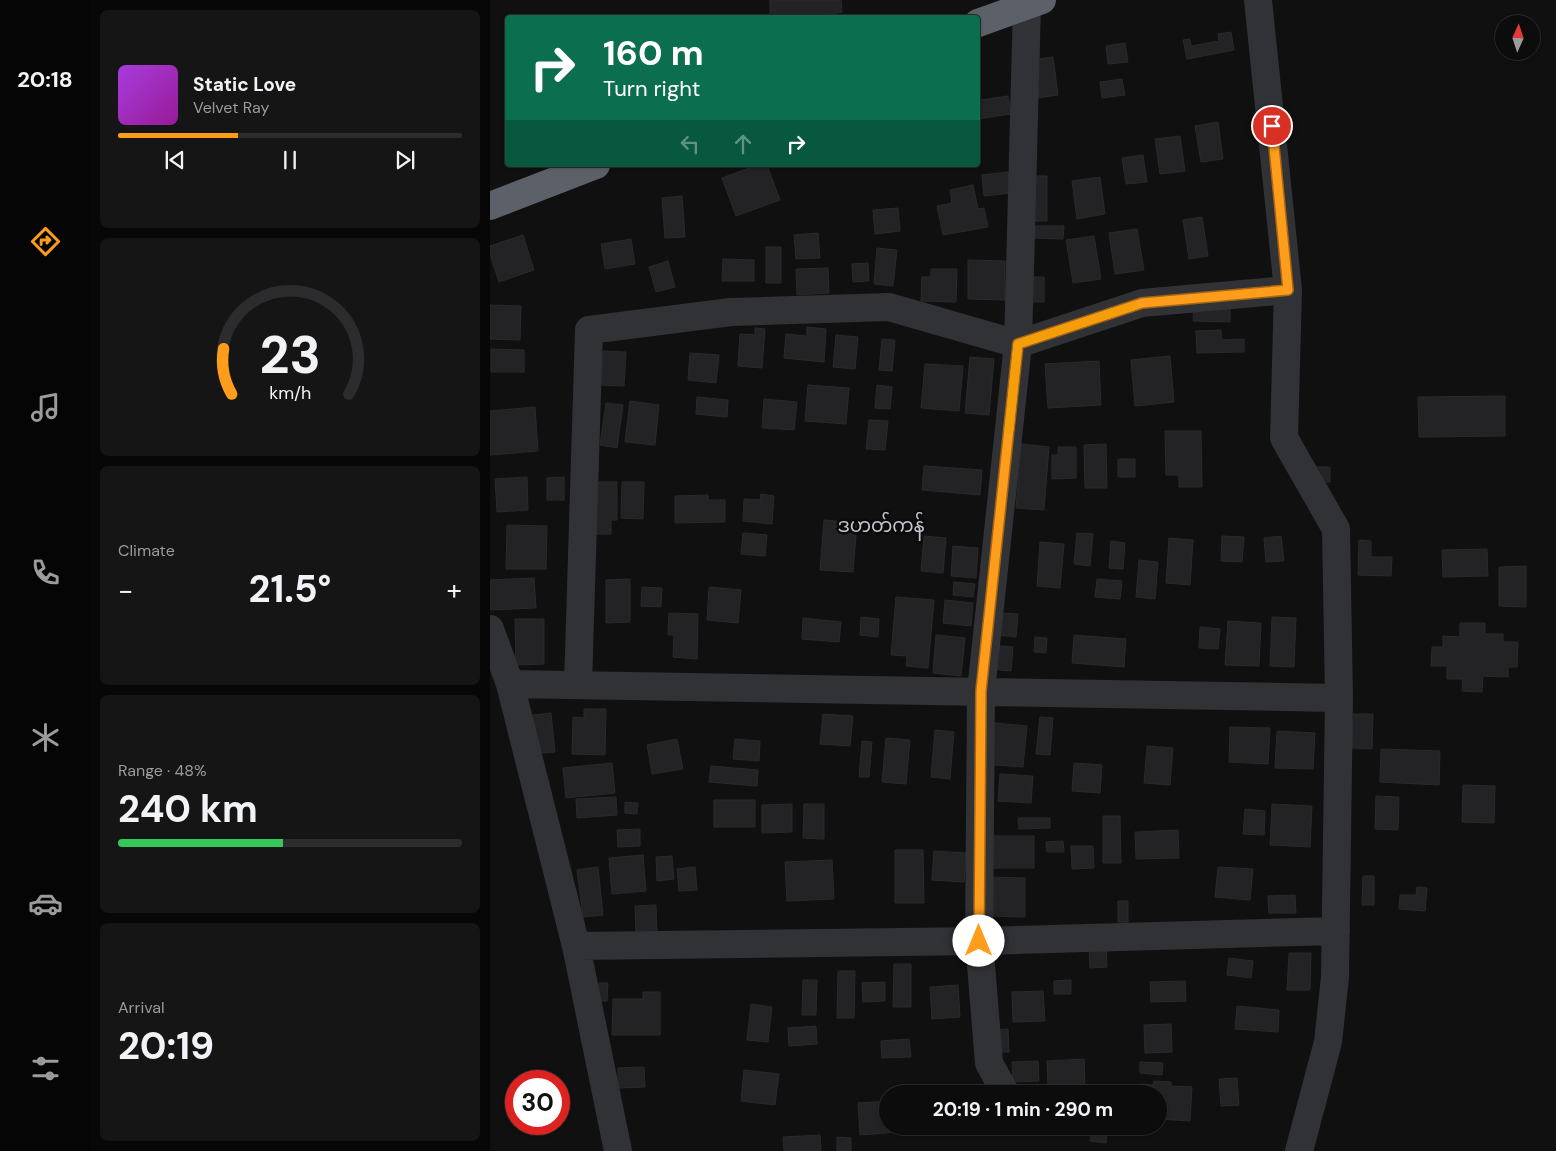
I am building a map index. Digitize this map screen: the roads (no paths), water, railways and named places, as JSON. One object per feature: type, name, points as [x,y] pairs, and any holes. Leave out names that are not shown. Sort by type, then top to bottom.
[{"type":"highway","points":[[980,22],[1034,3]]},
{"type":"highway","points":[[490,206],[591,167]]},
{"type":"street","points":[[1258,0],[1288,290],[1284,438],[1336,529],[1339,698],[1335,976],[1328,1042],[1299,1151]]},
{"type":"street","points":[[1001,1085],[989,1063],[979,941],[981,691],[1018,344],[1034,3]]},
{"type":"street","points":[[578,685],[589,330],[731,312],[889,307],[1018,344],[1142,303],[1288,290]]},
{"type":"street","points":[[490,629],[510,684],[576,946],[618,1151]]},
{"type":"street","points":[[510,684],[1339,698]]},
{"type":"street","points":[[576,946],[979,941],[1336,931]]},
{"type":"district","name":"ဒဟတ်ကန်","points":[[881,525]]}]
